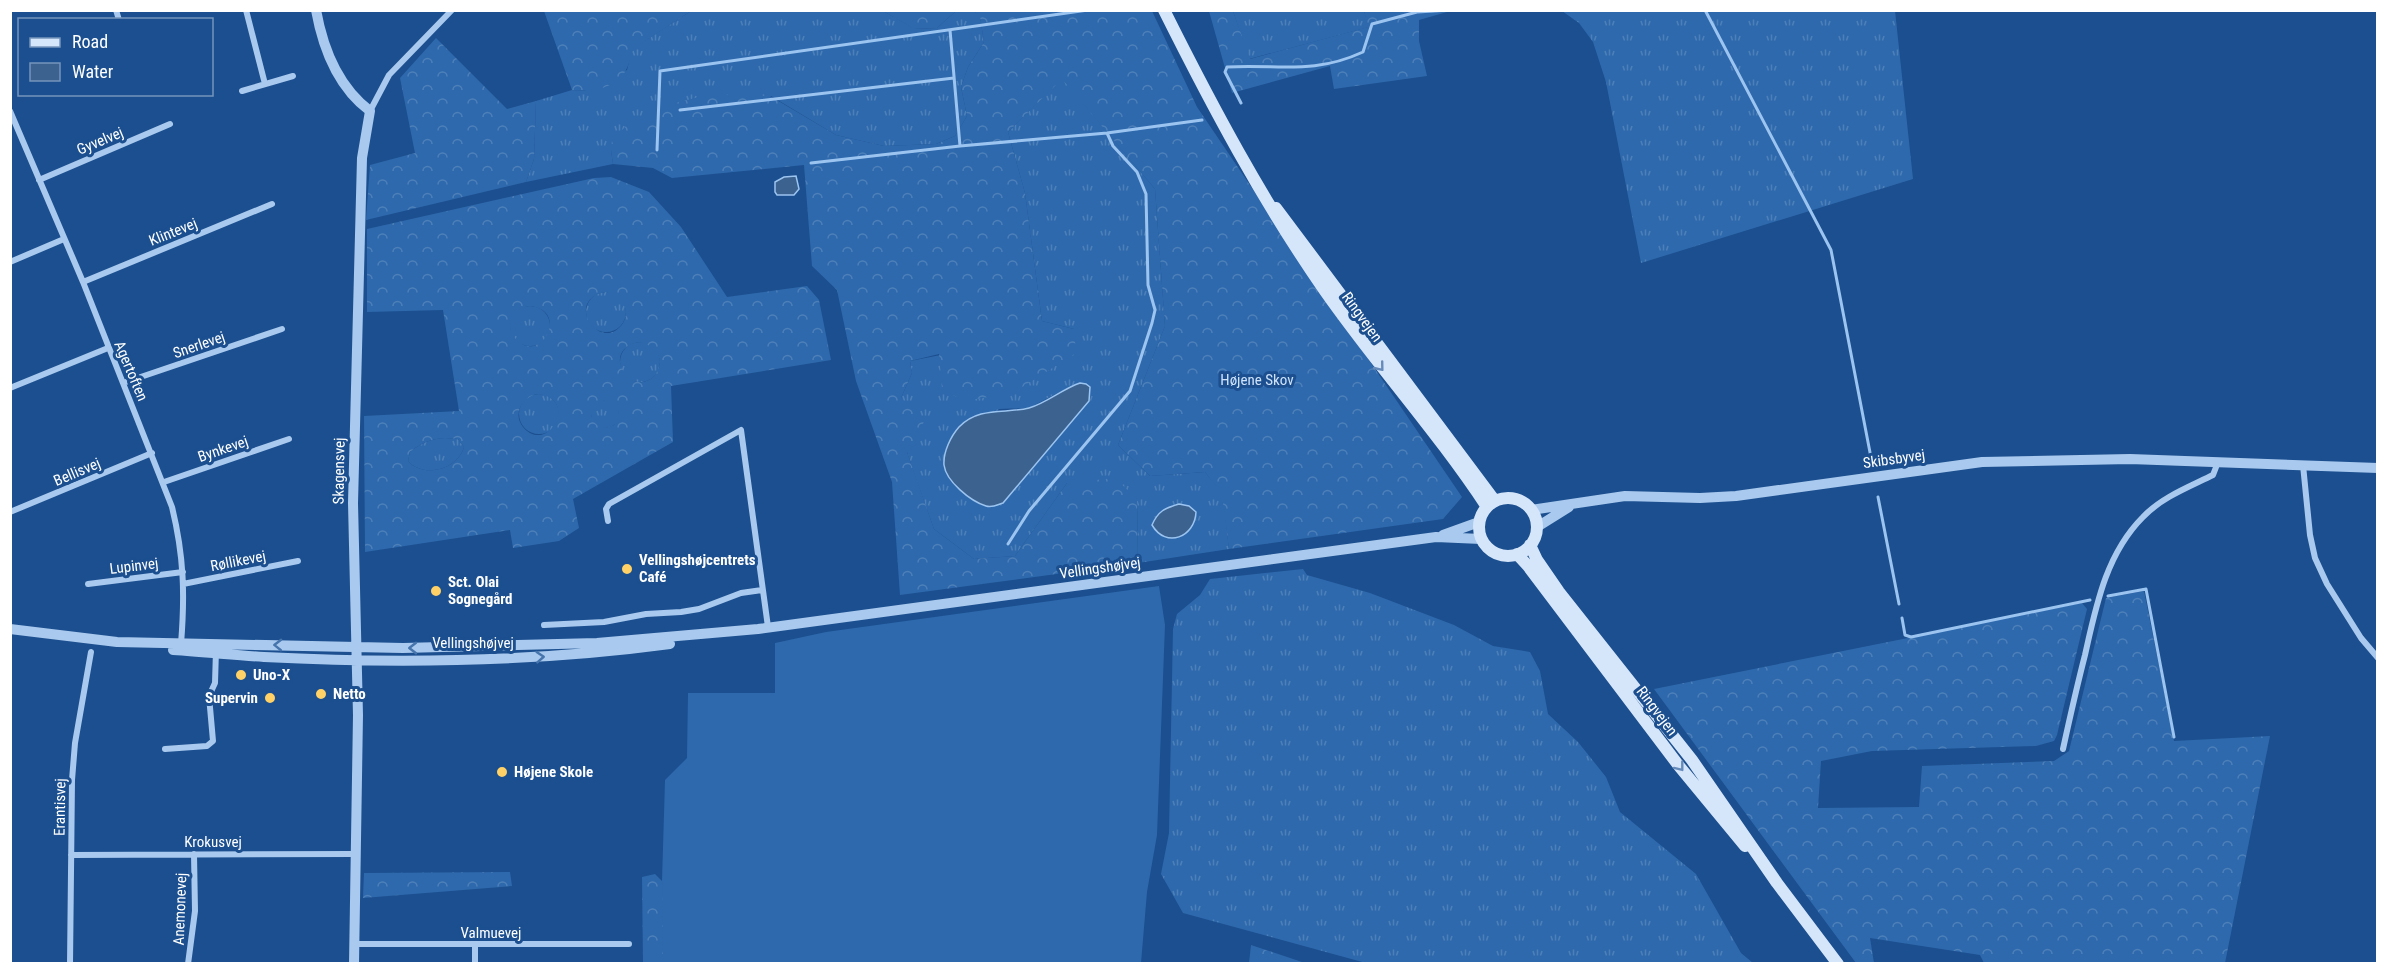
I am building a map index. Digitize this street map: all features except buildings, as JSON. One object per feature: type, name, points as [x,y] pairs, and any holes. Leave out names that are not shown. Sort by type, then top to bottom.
[{"type":"main road","name":"Ringvejen","points":[[1164,10],[1214,109],[1280,224],[1352,330],[1491,504]]},
{"type":"main road","points":[[1515,499],[1531,510],[1537,527],[1530,545],[1517,554],[1505,556],[1493,552],[1481,539],[1479,522],[1491,504],[1515,499]]},
{"type":"main road","name":"Ringvejen","points":[[1530,545],[1537,560],[1559,592],[1692,760],[1777,883]]},
{"type":"main road","name":"Ringvejen","points":[[1517,554],[1687,775],[1777,883],[1838,963]]},
{"type":"street","points":[[246,10],[265,84]]},
{"type":"street","points":[[316,10],[319,28],[335,69],[354,99],[370,111]]},
{"type":"street","name":"Skagensvej","points":[[354,963],[358,715],[353,503],[362,158],[370,111],[389,75],[452,10]]},
{"type":"street","points":[[242,91],[293,76]]},
{"type":"street","name":"Agertoften","points":[[10,111],[83,282],[164,482],[181,545],[183,572],[181,647]]},
{"type":"street","name":"Gyvelvej","points":[[39,180],[170,124]]},
{"type":"street","points":[[10,134],[19,131]]},
{"type":"street","name":"Klintevej","points":[[83,282],[272,204]]},
{"type":"street","points":[[10,262],[64,239]]},
{"type":"street","name":"Snerlevej","points":[[123,383],[282,329]]},
{"type":"street","points":[[10,388],[108,348]]},
{"type":"street","points":[[608,521],[606,509],[609,504],[741,430],[768,627]]},
{"type":"street","name":"Bynkevej","points":[[164,482],[289,439]]},
{"type":"street","name":"Bellisvej","points":[[10,512],[152,453]]},
{"type":"street","name":"Skibsbyvej","points":[[1531,510],[1625,496],[1700,498],[1736,496],[1982,462],[2067,459],[2378,468]]},
{"type":"street","points":[[2063,749],[2093,620],[2114,556],[2128,534],[2144,516],[2170,496],[2213,475],[2218,462]]},
{"type":"street","points":[[2303,465],[2310,535],[2315,558],[2326,584],[2361,638],[2378,658]]},
{"type":"street","name":"Skibsbyvej","points":[[1537,527],[1575,504]]},
{"type":"street","name":"Vellingshøjvej","points":[[1436,537],[1479,522]]},
{"type":"street","name":"Vellingshøjvej","points":[[10,629],[117,642],[135,648],[543,646],[597,643],[729,632],[1436,537],[1481,539]]},
{"type":"street","name":"Røllikevej","points":[[183,584],[298,561]]},
{"type":"street","name":"Lupinvej","points":[[88,584],[183,572]]},
{"type":"street","points":[[544,625],[604,622],[646,614],[681,612],[705,607],[741,593],[762,590]]},
{"type":"street","name":"Vellingshøjvej","points":[[216,648],[263,657],[522,658],[597,653],[711,638],[729,632]]},
{"type":"street","points":[[165,749],[207,746],[213,741],[209,696],[215,683],[216,648]]},
{"type":"street","name":"Erantisvej","points":[[70,963],[72,780],[75,743],[91,652]]},
{"type":"street","name":"Anemonevej","points":[[188,963],[195,911],[194,854]]},
{"type":"street","name":"Krokusvej","points":[[71,855],[354,854]]},
{"type":"street","name":"Valmuevej","points":[[354,944],[628,944]]},
{"type":"street","points":[[475,945],[475,963]]},
{"type":"green space","points":[[544,10],[691,11],[633,49],[623,75],[611,85],[596,90],[580,91],[572,90]]},
{"type":"green space","points":[[956,10],[937,28],[914,29],[883,11]]},
{"type":"green space","points":[[1454,10],[1419,20],[1419,41],[1427,76],[1334,89],[1330,66],[1232,93],[1209,11],[1233,11],[1250,59],[1368,27],[1364,11]]},
{"type":"green space","points":[[691,11],[883,11],[915,29],[937,28],[956,11],[974,11],[980,16],[984,42],[968,67],[961,87],[967,116],[955,136],[936,144],[884,146],[836,135],[771,96],[611,150],[613,164],[526,182],[534,159],[536,101],[572,90],[584,91],[627,70],[632,49]]},
{"type":"green space","name":"Højene Skov","points":[[974,11],[1152,11],[1197,107],[1462,497],[1443,519],[1229,549],[1222,495],[1205,472],[1150,476],[1118,445],[1165,326],[1155,189],[1062,79],[1008,132],[1025,193],[1042,321],[1074,329],[1076,353],[1013,393],[964,401],[942,389],[939,354],[910,361],[912,373],[901,398],[924,422],[907,452],[934,529],[974,559],[1015,556],[1067,483],[1115,478],[1137,499],[1138,563],[900,595],[892,482],[856,381],[837,290],[812,266],[804,165],[672,178],[653,168],[613,164],[612,140],[627,125],[671,104],[711,94],[770,96],[836,135],[884,146],[936,144],[955,136],[967,116],[961,87],[968,67],[984,42],[980,17]]},
{"type":"green space","points":[[1233,11],[1364,11],[1369,27],[1249,59]]},
{"type":"green space","points":[[1562,11],[1895,11],[1913,179],[1641,263],[1606,82],[1593,42],[1579,23]]},
{"type":"green space","points":[[436,38],[507,109],[536,101],[534,159],[526,182],[366,220],[370,165],[415,153],[400,78]]},
{"type":"green space","points":[[1062,78],[1155,189],[1165,326],[1118,445],[1150,476],[1205,472],[1223,495],[1229,549],[1138,563],[1137,499],[1067,483],[1015,556],[974,559],[934,529],[907,452],[901,398],[912,373],[910,361],[1074,329],[1042,321],[1025,193],[1008,132]],"holes":[[[1071,386],[949,477],[944,462],[999,409],[1029,408]]]},
{"type":"green space","points":[[611,177],[649,192],[681,227],[727,297],[807,286],[819,300],[831,360],[671,386],[673,442],[573,499],[579,528],[559,541],[513,548],[510,530],[365,552],[364,416],[459,411],[443,310],[367,312],[367,229],[594,178]],"holes":[[[605,292],[615,296],[623,303],[625,317],[623,323],[614,331],[605,333],[597,330],[590,323],[586,314],[587,305],[593,297]],[[529,306],[542,310],[548,317],[550,326],[541,342],[533,346],[524,345],[515,338],[511,323],[519,310]],[[639,342],[644,343],[657,352],[659,367],[648,380],[639,382],[631,379],[624,372],[620,364],[621,355],[627,347]],[[537,394],[550,398],[557,405],[556,423],[542,435],[532,434],[520,422],[519,411],[527,398]],[[604,400],[613,403],[619,413],[614,425],[605,428],[596,424],[591,416],[594,407]],[[435,439],[458,439],[464,447],[461,455],[448,466],[440,469],[423,470],[408,461],[410,452]]]},
{"type":"green space","points":[[606,292],[620,298],[626,312],[620,326],[606,332],[592,326],[586,312],[592,298]]},
{"type":"green space","points":[[530,306],[544,312],[550,326],[544,340],[530,346],[516,340],[510,326],[516,312]]},
{"type":"green space","points":[[640,342],[654,348],[660,362],[654,376],[640,382],[626,376],[620,362],[626,348]]},
{"type":"green space","points":[[539,394],[553,400],[559,414],[553,428],[539,434],[525,428],[519,414],[525,400]]},
{"type":"green space","points":[[605,400],[615,404],[619,414],[615,424],[605,428],[595,424],[591,414],[595,404]]},
{"type":"green space","points":[[458,439],[464,447],[461,455],[448,466],[423,470],[408,461],[410,452],[418,446],[430,440]]},
{"type":"green space","points":[[1303,569],[1307,575],[1370,593],[1454,625],[1493,646],[1530,652],[1540,671],[1548,714],[1578,742],[1606,777],[1620,812],[1696,874],[1741,953],[1753,963],[1366,963],[1183,913],[1161,874],[1169,833],[1173,629],[1177,614],[1200,595],[1210,579]]},
{"type":"green space","points":[[1159,586],[1165,625],[1157,835],[1147,892],[1141,963],[663,963],[662,881],[665,780],[687,758],[688,693],[775,693],[775,643],[826,632]]},
{"type":"green space","points":[[2144,591],[2174,741],[2270,736],[2225,963],[1984,963],[1980,955],[1870,938],[1874,963],[1856,963],[1654,689],[2082,603],[2087,609],[2054,741],[2036,746],[1872,751],[1821,761],[1818,808],[1919,807],[1922,766],[2054,761],[2069,751],[2106,598]]},
{"type":"green space","points":[[510,872],[512,886],[363,898],[364,873]]},
{"type":"green space","points":[[655,874],[662,881],[669,963],[643,963],[642,877]]},
{"type":"green space","points":[[1251,945],[1302,962],[1302,963],[1249,963]]},
{"type":"water","points":[[796,176],[799,189],[794,195],[777,195],[775,182],[784,177]]},
{"type":"water","points":[[1080,383],[1090,387],[1089,401],[1003,503],[986,506],[966,495],[954,484],[944,465],[946,450],[956,431],[967,420],[984,413],[1029,408]]},
{"type":"water","points":[[1179,504],[1189,506],[1196,512],[1194,521],[1191,528],[1179,537],[1165,537],[1152,525],[1162,511]]},
{"type":"waterway","points":[[657,150],[660,71],[1088,10]]},
{"type":"waterway","points":[[1241,103],[1225,72],[1227,67],[1296,67],[1328,64],[1363,52],[1372,24],[1417,12],[1450,10]]},
{"type":"waterway","points":[[1705,10],[1831,250],[1873,468]]},
{"type":"waterway","points":[[950,30],[960,146],[1107,133],[1202,120]]},
{"type":"waterway","points":[[680,110],[954,78]]},
{"type":"waterway","points":[[1008,544],[1029,511],[1130,391],[1152,323],[1155,310],[1148,285],[1146,194],[1137,172],[1113,146],[1107,133]]},
{"type":"waterway","points":[[811,163],[960,146]]},
{"type":"waterway","points":[[1878,497],[1899,604]]},
{"type":"waterway","points":[[2108,596],[2146,589],[2174,737]]},
{"type":"waterway","points":[[1902,618],[1905,635],[1911,637],[2090,600]]},
{"type":"place","name":"Vellingshøjcentrets Café","points":[[627,569]]},
{"type":"place","name":"Sct. Olai Sognegård","points":[[436,591]]},
{"type":"place","name":"Uno-X","points":[[241,675]]},
{"type":"place","name":"Netto","points":[[321,694]]},
{"type":"place","name":"Supervin","points":[[270,698]]},
{"type":"place","name":"Højene Skole","points":[[502,772]]}]
